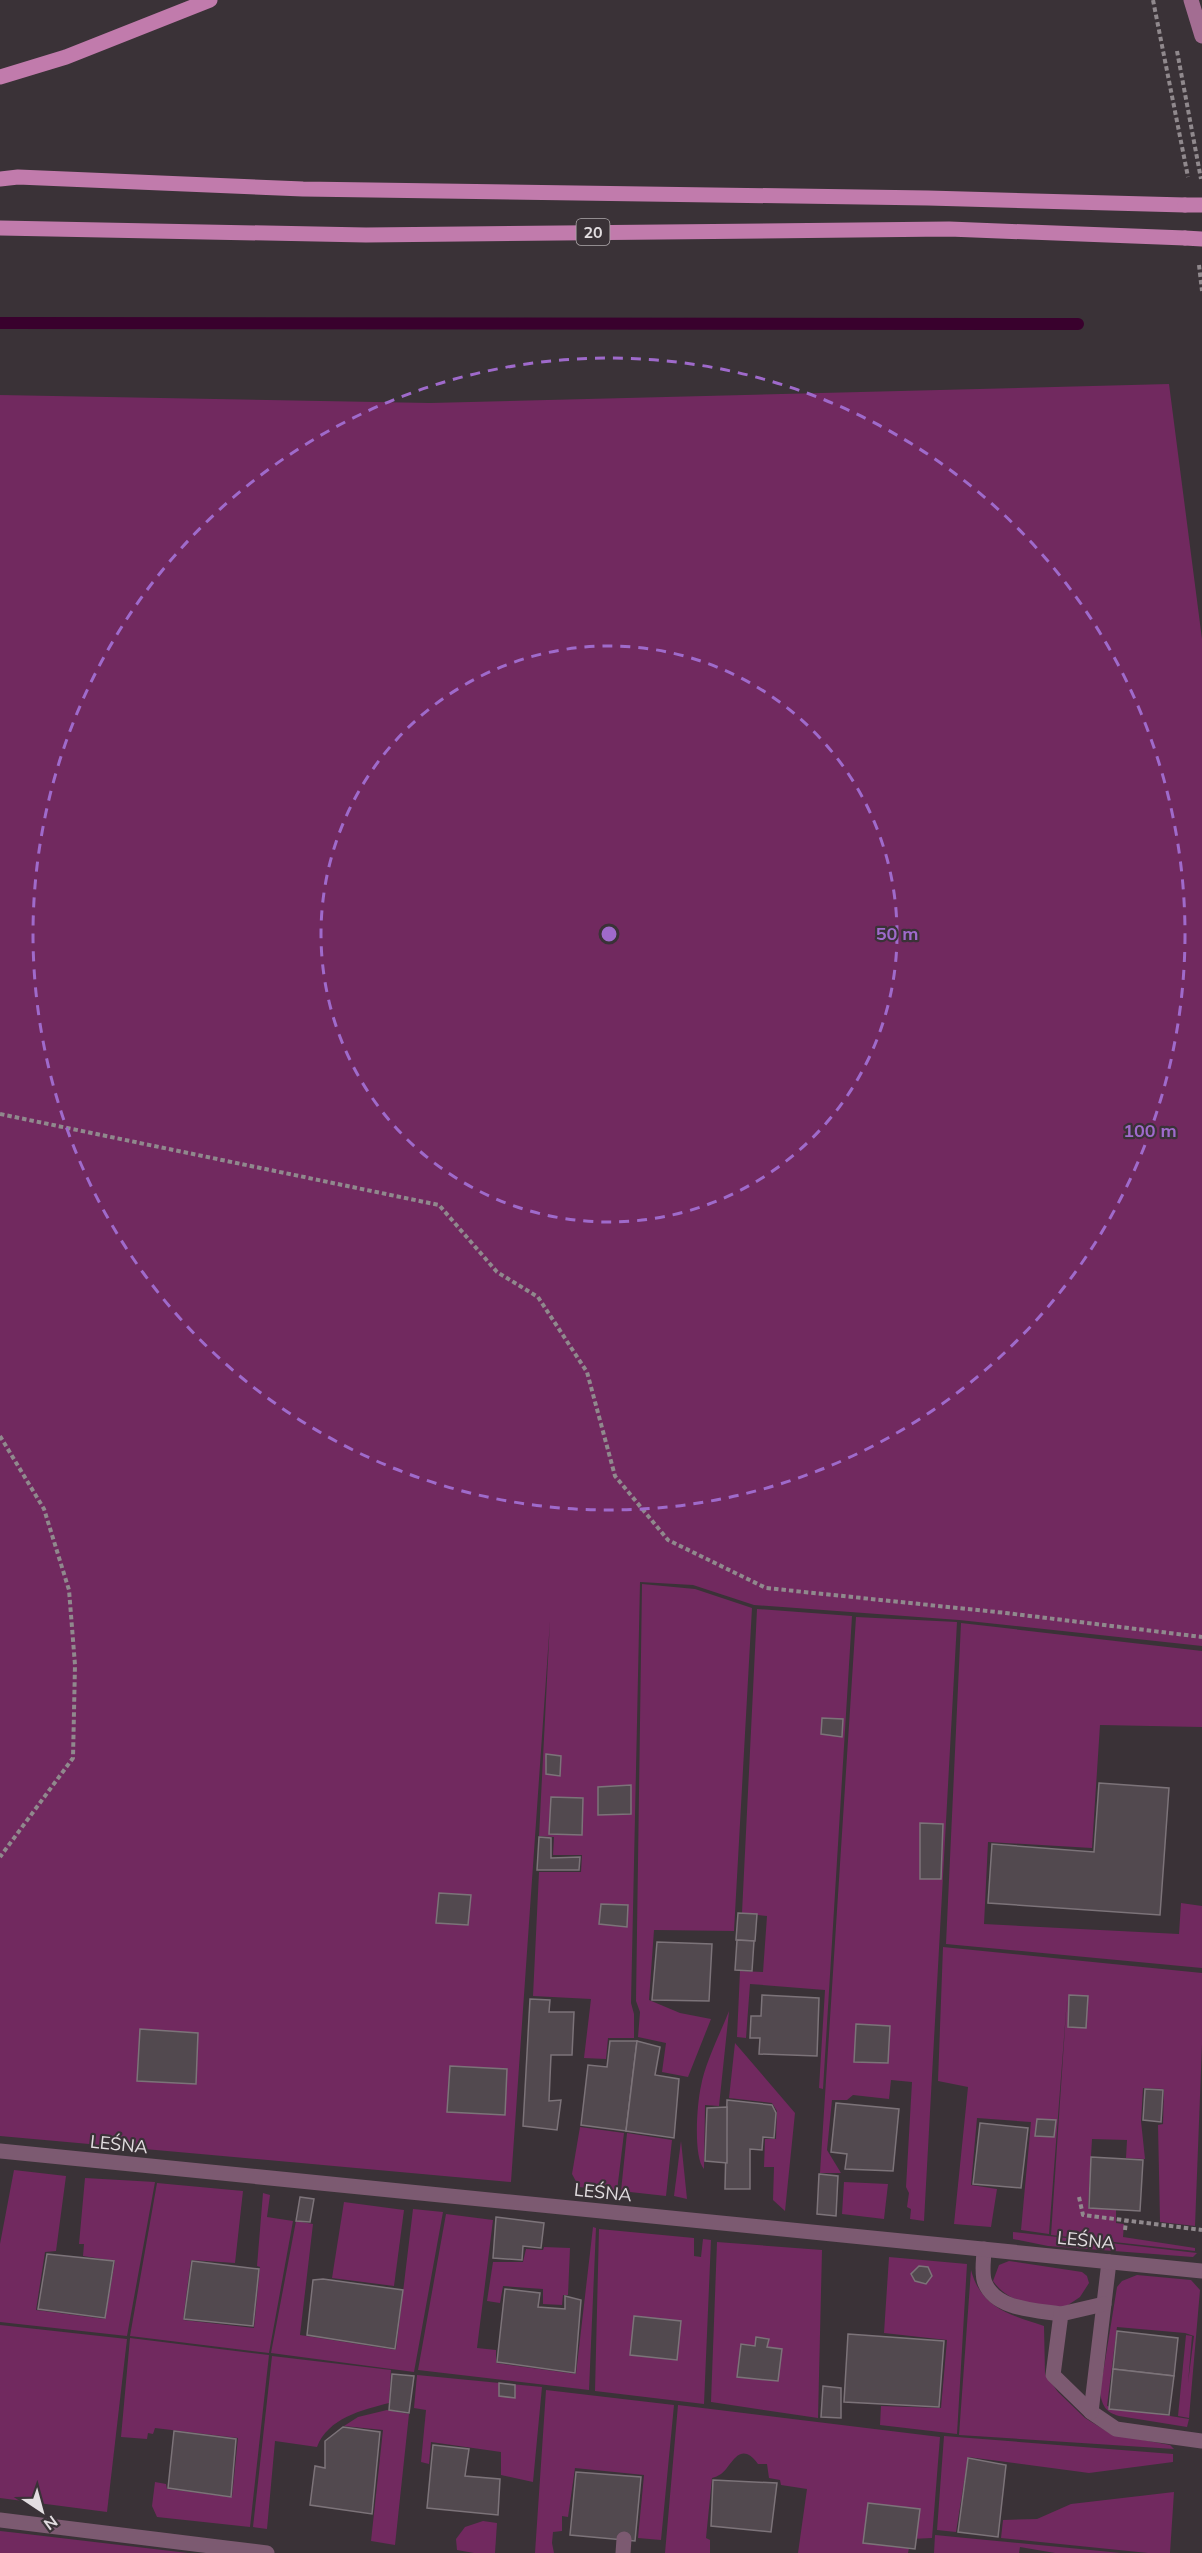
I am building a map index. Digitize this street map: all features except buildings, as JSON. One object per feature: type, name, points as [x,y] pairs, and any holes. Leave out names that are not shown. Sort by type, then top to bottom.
[{"type":"main road","points":[[0,77],[66,57],[210,0]]},
{"type":"main road","name":"20","points":[[0,179],[18,177],[303,189],[916,198],[1202,205]]},
{"type":"main road","name":"20","points":[[0,228],[366,235],[949,229],[1202,239]]},
{"type":"street","points":[[1191,0],[1202,36]]},
{"type":"street","name":"LEŚNA","points":[[0,2151],[1202,2271]]},
{"type":"street","points":[[984,2249],[984,2282],[997,2298],[1013,2306],[1061,2314],[1104,2304]]},
{"type":"street","points":[[1091,2412],[1109,2262]]},
{"type":"street","points":[[1061,2314],[1053,2375],[1091,2412],[1116,2429],[1202,2441]]},
{"type":"street","points":[[0,2520],[267,2553]]},
{"type":"path","points":[[1153,0],[1188,179]]},
{"type":"path","points":[[1176,44],[1202,189]]},
{"type":"path","points":[[1198,257],[1202,291]]},
{"type":"path","points":[[0,1114],[439,1205],[497,1272],[538,1297],[587,1372],[615,1476],[668,1540],[766,1588],[1006,1613],[1202,1637]]},
{"type":"path","points":[[0,1436],[44,1509],[69,1590],[75,1665],[73,1758],[0,1857]]},
{"type":"path","points":[[1079,2197],[1083,2215],[1202,2230]]},
{"type":"path","points":[[1125,2230],[1126,2221]]},
{"type":"shaded area","points":[[1169,384],[1202,639],[1202,1646],[959,1620],[754,1605],[693,1585],[640,1582],[631,2003],[634,2014],[634,2038],[608,2038],[606,2059],[584,2058],[591,1999],[533,1996],[539,1872],[581,1872],[582,1855],[553,1855],[554,1837],[539,1836],[550,1621],[511,2182],[0,2136],[0,395],[430,403]]},
{"type":"shaded area","points":[[642,1584],[695,1589],[752,1608],[734,1931],[654,1930],[649,2000],[680,2013],[711,2019],[688,2077],[662,2072],[666,2043],[638,2037],[640,2012],[636,2001]]},
{"type":"shaded area","points":[[757,1609],[852,1616],[823,2089],[819,2088],[825,1990],[750,1984],[746,2038],[737,2037],[740,1971],[763,1972],[767,1916],[742,1913]]},
{"type":"shaded area","points":[[856,1617],[957,1622],[924,2221],[910,2219],[911,2209],[907,2207],[912,2082],[891,2080],[889,2099],[853,2095],[847,2100],[832,2100],[827,2150],[841,2173],[820,2173]]},
{"type":"shaded area","points":[[961,1623],[1202,1651],[1202,1727],[1100,1725],[1092,1848],[988,1842],[984,1924],[1179,1934],[1181,1903],[1202,1906],[1202,1968],[946,1944]]},
{"type":"shaded area","points":[[943,1947],[1202,1973],[1202,2044],[1195,2226],[1160,2222],[1158,2125],[1163,2124],[1164,2089],[1143,2088],[1141,2121],[1145,2159],[1126,2158],[1127,2140],[1092,2139],[1088,2208],[1116,2210],[1116,2223],[1124,2224],[1123,2237],[1195,2248],[1195,2251],[1051,2235],[1067,1998],[1049,2234],[1021,2230],[1031,2122],[977,2118],[971,2185],[997,2189],[991,2227],[954,2224],[968,2087],[938,2081]]},
{"type":"shaded area","points":[[729,2011],[719,2106],[705,2105],[704,2169],[697,2142],[700,2094],[706,2068]]},
{"type":"shaded area","points":[[735,2043],[795,2113],[785,2211],[773,2200],[774,2167],[764,2167],[765,2139],[776,2139],[777,2111],[772,2103],[729,2098]]},
{"type":"shaded area","points":[[580,2127],[624,2133],[617,2191],[579,2187],[572,2174]]},
{"type":"shaded area","points":[[627,2133],[672,2140],[666,2196],[621,2191]]},
{"type":"shaded area","points":[[681,2141],[687,2199],[674,2196]]},
{"type":"shaded area","points":[[14,2170],[66,2176],[56,2251],[45,2252],[36,2310],[105,2319],[115,2261],[83,2256],[84,2244],[79,2244],[85,2178],[155,2182],[127,2336],[0,2322],[0,2244]]},
{"type":"shaded area","points":[[844,2182],[888,2184],[884,2219],[842,2214]]},
{"type":"shaded area","points":[[157,2183],[243,2191],[235,2263],[191,2260],[183,2320],[254,2328],[260,2267],[257,2266],[263,2193],[270,2195],[267,2217],[293,2221],[269,2353],[130,2336]]},
{"type":"shaded area","points":[[344,2202],[404,2210],[394,2286],[332,2278]]},
{"type":"shaded area","points":[[413,2209],[443,2212],[414,2372],[271,2353],[296,2221],[313,2224],[300,2335],[396,2350]]},
{"type":"shaded area","points":[[446,2214],[493,2220],[477,2348],[496,2350],[496,2363],[576,2374],[593,2227],[596,2228],[589,2390],[418,2370]]},
{"type":"shaded area","points":[[599,2229],[694,2238],[694,2256],[701,2257],[703,2239],[711,2240],[704,2404],[595,2391]]},
{"type":"shaded area","points":[[1013,2232],[1197,2253],[1193,2257],[1048,2246],[1013,2239]]},
{"type":"shaded area","points":[[717,2242],[822,2250],[818,2418],[711,2402]]},
{"type":"shaded area","points":[[544,2247],[570,2248],[568,2295],[563,2295],[562,2305],[543,2304],[543,2289],[503,2286],[500,2303],[487,2301],[493,2262],[523,2262],[526,2249],[543,2250]]},
{"type":"shaded area","points":[[889,2257],[967,2264],[957,2434],[880,2425],[881,2406],[941,2408],[947,2340],[884,2333]]},
{"type":"shaded area","points":[[1009,2261],[1082,2272],[1087,2276],[1089,2283],[1080,2297],[1065,2307],[1025,2302],[1008,2295],[993,2281],[999,2265]]},
{"type":"shaded area","points":[[971,2270],[976,2283],[990,2302],[1020,2318],[1044,2326],[1045,2374],[1058,2392],[1085,2418],[1111,2434],[1170,2445],[1174,2449],[959,2435]]},
{"type":"shaded area","points":[[1137,2275],[1191,2280],[1200,2290],[1189,2418],[1178,2416],[1186,2335],[1192,2336],[1188,2383],[1194,2336],[1185,2333],[1117,2327],[1107,2406],[1189,2419],[1187,2427],[1119,2416],[1107,2410],[1102,2401],[1100,2392],[1117,2287],[1122,2281]]},
{"type":"shaded area","points":[[0,2325],[127,2339],[107,2512],[0,2498]]},
{"type":"shaded area","points":[[130,2338],[269,2355],[250,2527],[157,2517],[152,2506],[155,2482],[166,2484],[167,2489],[232,2497],[238,2438],[155,2428],[153,2434],[148,2433],[147,2439],[121,2437]]},
{"type":"shaded area","points":[[272,2356],[391,2370],[389,2403],[357,2412],[337,2422],[322,2437],[317,2447],[275,2441],[267,2529],[253,2527]]},
{"type":"shaded area","points":[[417,2375],[542,2387],[533,2482],[501,2475],[501,2452],[431,2442],[429,2464],[421,2462],[426,2410],[414,2408]]},
{"type":"shaded area","points":[[546,2390],[674,2405],[661,2540],[638,2538],[644,2475],[575,2468],[568,2517],[562,2516],[562,2531],[553,2532],[554,2553],[535,2553]]},
{"type":"shaded area","points":[[678,2405],[940,2437],[932,2538],[911,2539],[908,2553],[798,2553],[807,2489],[781,2485],[780,2480],[769,2478],[767,2464],[758,2464],[746,2454],[741,2454],[725,2471],[712,2478],[706,2538],[710,2540],[710,2553],[665,2553]]},
{"type":"shaded area","points":[[387,2410],[409,2414],[395,2545],[371,2541],[383,2430],[344,2426],[358,2417]]},
{"type":"shaded area","points":[[944,2436],[1173,2454],[1173,2462],[1089,2473],[968,2457],[956,2532],[937,2530]]},
{"type":"shaded area","points":[[1174,2492],[1170,2553],[1148,2553],[1001,2538],[1003,2520],[1037,2519],[1071,2504]]},
{"type":"shaded area","points":[[483,2521],[497,2523],[495,2553],[457,2550],[456,2539],[465,2527]]},
{"type":"shaded area","points":[[0,2531],[18,2533],[188,2553],[0,2553]]},
{"type":"shaded area","points":[[935,2535],[1121,2553],[1055,2553],[1020,2547],[1019,2553],[934,2553]]},
{"type":"waterway","points":[[0,323],[1078,324]]}]
